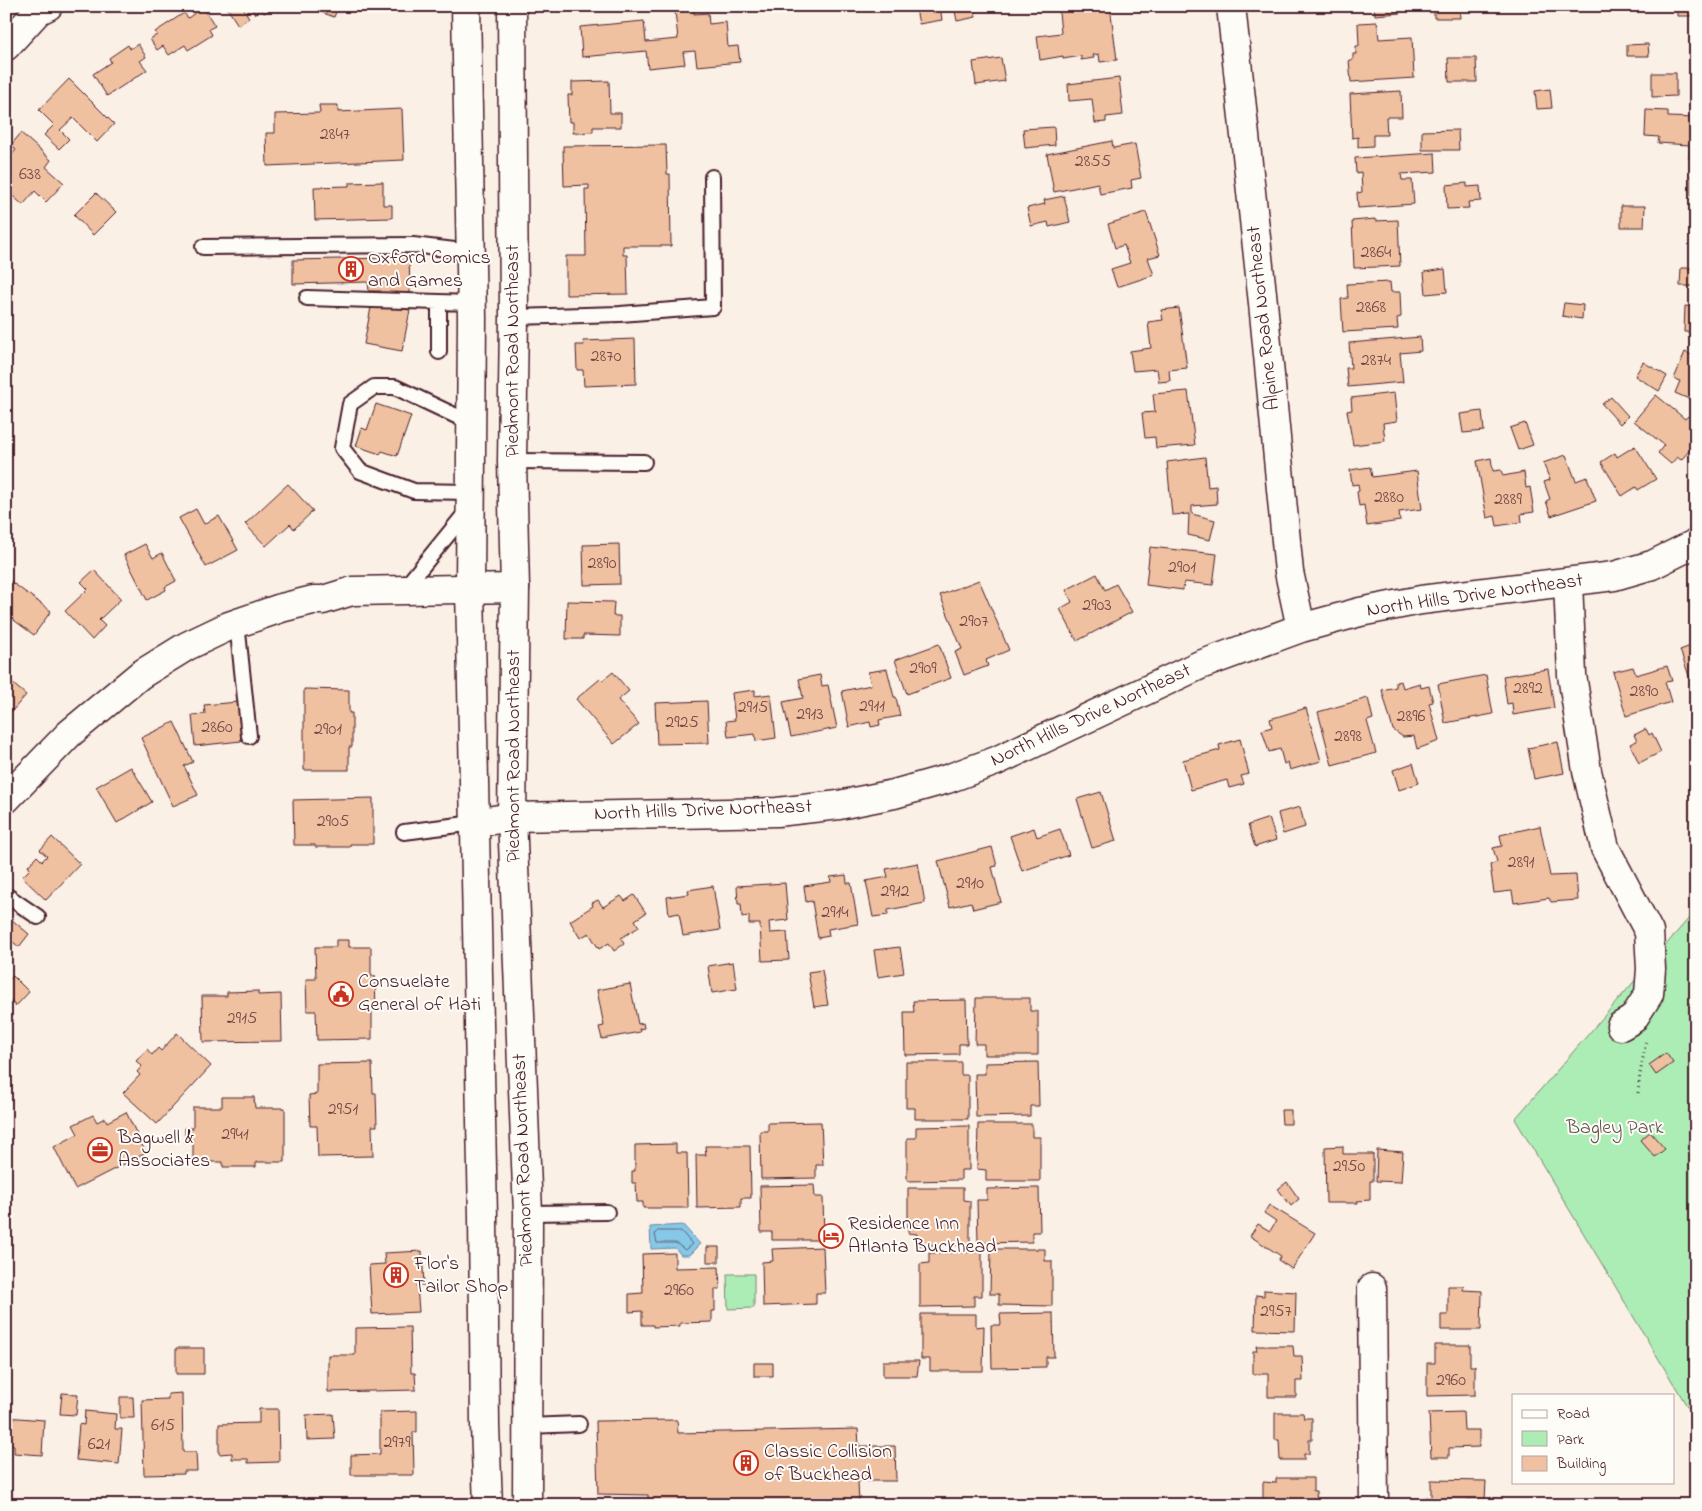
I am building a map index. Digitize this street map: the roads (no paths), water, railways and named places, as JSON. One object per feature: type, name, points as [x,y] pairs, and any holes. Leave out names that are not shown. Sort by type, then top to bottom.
[{"type":"street","name":"Piedmont Road Northeast","points":[[466,6],[472,303],[470,588],[488,1505]]},
{"type":"street","name":"Piedmont Road Northeast","points":[[512,6],[514,317],[512,461],[515,588],[512,817],[528,1213],[527,1505]]},
{"type":"street","name":"Alpine Road Northeast","points":[[1231,6],[1263,303],[1289,572],[1301,628]]},
{"type":"street","points":[[6,22],[43,9]]},
{"type":"street","points":[[6,46],[43,9]]},
{"type":"street","name":"North Hills Drive Northeast","points":[[474,823],[512,817],[777,812],[839,805],[894,794],[947,779],[996,761],[1200,665],[1301,628],[1360,612],[1420,600],[1614,576],[1652,565],[1696,543]]},
{"type":"street","points":[[1568,582],[1572,675],[1588,771],[1605,848],[1649,932],[1651,969],[1649,994],[1633,1019],[1631,1030]]},
{"type":"street","points":[[6,799],[69,734],[140,675],[186,646],[237,623],[282,608],[313,600],[323,600],[352,590],[515,588]]},
{"type":"street","points":[[1372,1288],[1374,1505]]},
{"type":"lane","points":[[514,317],[620,314],[713,307],[712,177]]},
{"type":"lane","points":[[203,247],[413,245],[471,252]]},
{"type":"lane","points":[[307,298],[472,303]]},
{"type":"lane","points":[[439,302],[439,352]]},
{"type":"lane","points":[[402,590],[470,500],[414,491],[360,471],[342,448],[350,404],[374,387],[395,387],[471,423]]},
{"type":"lane","points":[[512,461],[644,462]]},
{"type":"lane","points":[[237,623],[249,736]]},
{"type":"lane","points":[[404,832],[474,823]]},
{"type":"lane","points":[[6,895],[38,916]]},
{"type":"lane","points":[[528,1213],[607,1212]]},
{"type":"lane","points":[[527,1426],[579,1424]]},
{"type":"water","points":[[683,1225],[700,1244],[689,1255],[681,1255],[675,1248],[651,1249],[650,1227]]},
{"type":"place","name":"Oxford Comics and Games","points":[[351,269]]},
{"type":"place","name":"Consuelate General of Hati","points":[[341,994]]},
{"type":"place","name":"Bagwell & Associates","points":[[100,1150]]},
{"type":"place","name":"Residence Inn Atlanta Buckhead","points":[[831,1236]]},
{"type":"place","name":"Flor's Tailor Shop","points":[[396,1275]]},
{"type":"place","name":"Classic Collision of Buckhead","points":[[746,1463]]},
{"type":"park label","name":"Bagley Park","points":[[1615,1128]]}]
